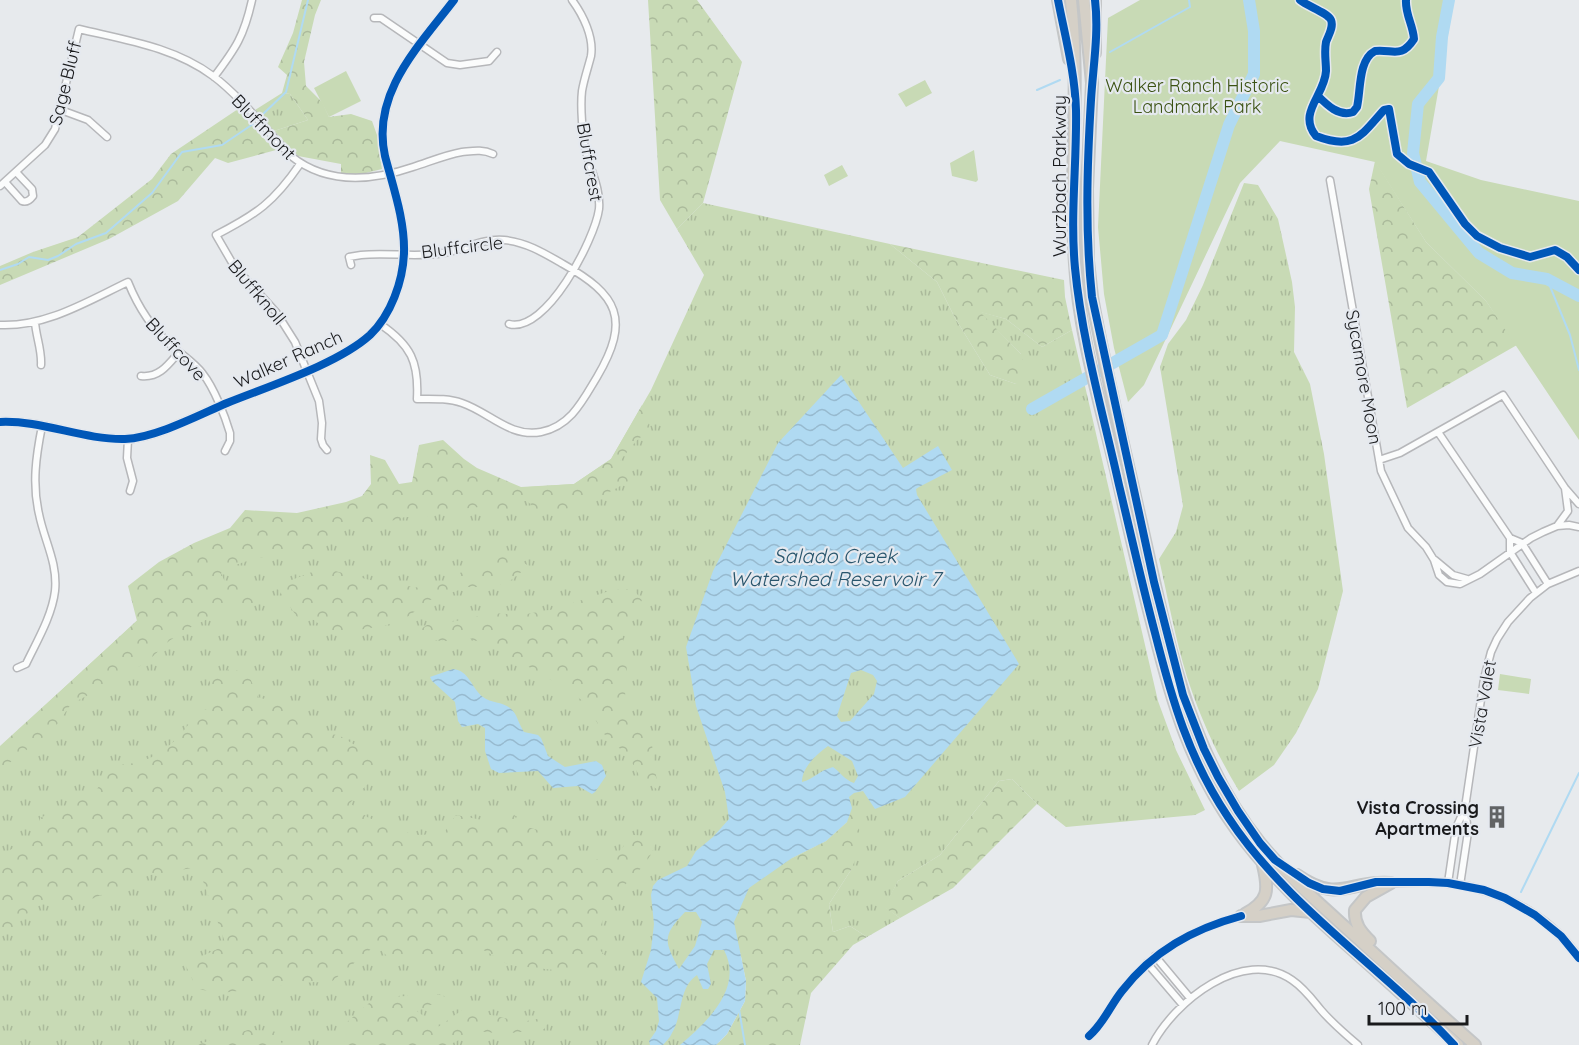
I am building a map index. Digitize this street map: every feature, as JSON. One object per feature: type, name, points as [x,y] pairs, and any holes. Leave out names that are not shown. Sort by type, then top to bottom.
[{"type":"highway","points":[[1058,0],[1074,85]]},
{"type":"highway","name":"Wurzbach Parkway","points":[[1071,0],[1076,109],[1075,265],[1080,312],[1142,584],[1172,700],[1189,745],[1220,804],[1262,862],[1311,912],[1431,1020],[1461,1040],[1475,1045]]},
{"type":"highway","name":"Wurzbach Parkway","points":[[1084,0],[1092,83],[1087,221],[1092,297],[1154,582],[1183,695],[1204,749],[1230,798],[1260,843],[1317,902],[1461,1040]]},
{"type":"highway","points":[[1092,83],[1096,47],[1095,0]]},
{"type":"highway","points":[[1275,860],[1309,883],[1323,889],[1340,891],[1376,882],[1391,883]]},
{"type":"highway","points":[[1241,916],[1255,909],[1267,891],[1262,862]]},
{"type":"highway","points":[[1391,883],[1359,903],[1355,915],[1358,927],[1440,1006],[1461,1040]]},
{"type":"highway","points":[[1241,916],[1259,916],[1291,910],[1311,912]]},
{"type":"highway","points":[[1431,1020],[1454,1045]]},
{"type":"street","points":[[214,77],[233,53],[243,35],[252,0]]},
{"type":"street","name":"Walker Ranch","points":[[0,422],[42,426],[90,436],[128,439],[161,431],[219,407],[328,361],[361,342],[380,324],[402,276],[403,228],[383,141],[386,104],[401,70],[453,0]]},
{"type":"street","name":"Bluffcrest","points":[[509,324],[524,324],[542,314],[573,269],[595,226],[599,204],[598,189],[584,145],[581,115],[591,42],[588,30],[572,0]]},
{"type":"street","points":[[374,18],[381,18],[447,63],[460,65],[489,61],[497,52]]},
{"type":"street","name":"Bluffmont","points":[[79,29],[142,43],[168,52],[214,77],[300,164],[321,174],[355,179],[390,174],[456,153],[484,150],[493,154]]},
{"type":"street","name":"Sage Bluff","points":[[2,184],[45,145],[55,129],[79,29]]},
{"type":"street","points":[[61,110],[88,120],[107,136]]},
{"type":"street","name":"Bluffknoll","points":[[300,164],[268,204],[246,220],[216,235],[234,266],[287,327],[319,401],[322,423],[321,439],[327,450]]},
{"type":"street","points":[[2,184],[22,201],[31,199],[32,189],[16,172]]},
{"type":"street","name":"Sycamore Moon","points":[[1330,180],[1384,479],[1408,528],[1426,547],[1434,560],[1454,575],[1467,579],[1480,574],[1510,552]]},
{"type":"street","name":"Bluffcircle","points":[[351,265],[349,257],[361,255],[443,253],[480,242],[507,240],[533,247],[595,284],[608,298],[616,322],[615,336],[607,359],[581,405],[567,420],[540,433],[511,430],[471,406],[459,402],[417,399],[417,370],[410,352],[395,334],[380,324]]},
{"type":"street","name":"Bluffcove","points":[[35,322],[71,309],[128,282],[151,325],[204,375],[230,433],[230,441],[225,451]]},
{"type":"street","points":[[0,325],[35,322],[42,355],[41,365]]},
{"type":"street","points":[[141,376],[150,377],[158,374],[179,352]]},
{"type":"street","points":[[1379,460],[1400,453],[1503,395],[1565,488],[1579,504]]},
{"type":"street","points":[[17,668],[26,664],[47,620],[55,593],[54,565],[43,531],[36,497],[36,463],[42,426]]},
{"type":"street","points":[[1438,432],[1510,538],[1522,543],[1548,584]]},
{"type":"street","points":[[128,439],[127,458],[133,481],[130,491]]},
{"type":"street","points":[[1557,526],[1568,511],[1565,488]]},
{"type":"street","points":[[1510,552],[1522,543],[1557,526],[1579,527]]},
{"type":"street","points":[[1510,538],[1510,552],[1536,592]]},
{"type":"street","points":[[1524,573],[1537,565]]},
{"type":"street","name":"Vista Valet","points":[[1460,885],[1468,832],[1465,808],[1489,659],[1497,639],[1508,622],[1536,592],[1548,584],[1579,571]]},
{"type":"street","name":"Vista Valet","points":[[1448,883],[1456,828],[1465,808]]},
{"type":"street","points":[[1391,883],[1448,883],[1484,890],[1521,907],[1548,925],[1561,936],[1579,958]]},
{"type":"street","points":[[1089,1036],[1100,1025],[1120,993],[1155,956],[1173,943],[1200,929],[1241,916]]},
{"type":"street","points":[[1155,956],[1190,998]]},
{"type":"street","points":[[1147,963],[1182,1004]]},
{"type":"street","points":[[1152,1045],[1166,1023],[1190,998],[1214,982],[1245,971],[1256,970],[1277,972],[1302,987],[1335,1025],[1358,1045]]},
{"type":"street","points":[[1166,985],[1173,978]]},
{"type":"green space","points":[[302,0],[321,0],[315,15],[304,62],[306,86],[322,102],[329,117],[351,114],[372,121],[377,135],[382,169],[358,175],[341,174],[341,164],[298,156],[274,131],[308,120],[290,94],[282,93],[287,75],[278,67],[293,33]]},
{"type":"green space","points":[[648,0],[697,0],[742,62],[703,203],[677,229],[660,200]]},
{"type":"green space","name":"Walker Ranch Historic Landmark Park","points":[[1140,0],[1454,0],[1426,161],[1481,180],[1579,201],[1579,440],[1486,301],[1426,242],[1375,162],[1280,141],[1240,183],[1144,385],[1128,402],[1114,348],[1104,294],[1098,227],[1108,18]]},
{"type":"green space","points":[[346,71],[361,101],[329,117],[314,88]]},
{"type":"green space","points":[[925,80],[932,93],[906,107],[898,94]]},
{"type":"green space","points":[[282,93],[290,94],[308,120],[274,131],[255,110]]},
{"type":"green space","points":[[238,109],[276,150],[228,163],[215,158],[178,201],[109,239],[0,285],[0,266],[78,237],[152,179],[171,154]]},
{"type":"green space","points":[[974,150],[978,180],[976,182],[952,176],[950,163]]},
{"type":"green space","points":[[1375,161],[1426,242],[1486,301],[1517,345],[1407,408],[1369,189]]},
{"type":"green space","points":[[842,165],[848,176],[829,186],[824,175]]},
{"type":"green space","points":[[1244,183],[1258,185],[1278,219],[1292,282],[1295,307],[1294,352],[1310,384],[1324,454],[1343,591],[1318,689],[1296,733],[1274,765],[1239,791],[1216,750],[1192,692],[1179,648],[1159,559],[1176,532],[1183,506],[1160,367],[1168,344],[1186,320],[1203,285]]},
{"type":"green space","points":[[703,203],[890,244],[937,282],[955,318],[990,375],[1016,384],[1021,354],[978,311],[1006,319],[1042,347],[1072,330],[1158,701],[1176,750],[1205,810],[1195,815],[1066,827],[1037,804],[1012,779],[999,781],[940,855],[898,881],[885,907],[900,918],[867,937],[850,926],[833,932],[829,904],[851,870],[847,822],[826,841],[792,858],[741,952],[716,1045],[0,1045],[0,747],[158,601],[241,544],[468,491],[574,484],[611,459],[651,390],[704,275],[677,229]]},
{"type":"green space","points":[[890,244],[1064,280],[1072,330],[1042,347],[1006,319],[980,312],[1021,354],[1026,377],[1016,384],[990,375],[955,318],[937,282]]},
{"type":"green space","points":[[642,405],[651,429],[636,441],[619,462],[632,479],[588,502],[540,513],[527,501],[521,501],[511,511],[496,512],[479,507],[451,510],[424,517],[405,517],[369,527],[346,529],[329,534],[317,555],[273,555],[253,559],[226,569],[221,573],[225,582],[232,584],[247,582],[258,594],[255,603],[212,617],[187,629],[169,641],[149,660],[121,678],[71,704],[54,729],[0,770],[0,746],[137,621],[128,586],[159,562],[194,543],[230,528],[245,510],[297,513],[362,496],[371,484],[370,455],[385,460],[399,484],[412,482],[419,445],[443,440],[477,468],[521,487],[574,484],[611,459]]},
{"type":"green space","points":[[497,555],[510,555],[529,566],[511,580],[494,587],[468,587],[430,600],[406,618],[384,626],[331,634],[314,620],[297,617],[276,586],[312,572],[335,571],[370,580],[427,589]]},
{"type":"green space","points":[[633,589],[642,600],[622,634],[627,663],[624,714],[652,745],[658,790],[640,777],[629,757],[603,733],[586,703],[553,681],[491,645],[467,638],[446,641],[419,639],[418,631],[427,625],[493,613],[521,615],[555,609],[612,590]]},
{"type":"green space","points":[[230,669],[248,673],[258,697],[280,704],[301,726],[340,736],[373,756],[382,757],[385,765],[350,803],[367,817],[414,835],[443,834],[456,815],[493,822],[505,814],[514,814],[519,825],[557,835],[563,839],[569,858],[590,861],[616,855],[633,835],[657,837],[645,863],[614,898],[602,922],[597,947],[614,965],[608,972],[563,971],[509,965],[480,948],[450,961],[390,959],[376,945],[330,983],[314,982],[221,993],[197,989],[185,964],[226,945],[198,867],[150,875],[77,905],[37,904],[7,934],[0,935],[0,855],[39,835],[40,818],[94,792],[103,782],[111,765],[140,762],[152,757],[173,742],[199,709],[211,710],[214,699],[209,679]]},
{"type":"green space","points":[[1500,674],[1531,679],[1529,694],[1498,690]]},
{"type":"green space","points":[[1012,779],[1037,804],[953,888],[900,918],[884,907],[898,881],[940,855],[999,781]]},
{"type":"green space","points":[[852,808],[863,841],[851,870],[829,904],[833,932],[850,926],[867,937],[853,945],[811,993],[800,1045],[716,1045],[727,1034],[745,1001],[746,981],[734,922],[749,888],[792,858],[826,841],[847,822]]},
{"type":"green space","points":[[437,994],[458,1001],[430,1005],[417,1011],[438,1027],[468,1006],[481,1013],[522,1022],[542,1018],[547,1024],[544,1029],[503,1034],[477,1031],[449,1045],[337,1045],[344,1042],[346,1023],[375,998]]},
{"type":"green space","points":[[248,1030],[274,1031],[283,1045],[195,1045]]},
{"type":"water","name":"Salado Creek Watershed Reservoir 7","points":[[841,375],[903,468],[938,446],[952,470],[916,489],[917,495],[1019,664],[905,797],[875,809],[863,791],[854,793],[849,797],[852,808],[847,822],[826,841],[792,858],[749,888],[734,922],[746,981],[745,1001],[727,1034],[716,1045],[680,1045],[711,1015],[726,991],[729,964],[724,950],[714,950],[707,964],[711,984],[708,989],[703,989],[697,975],[691,980],[670,1036],[663,1045],[650,1045],[649,1041],[659,1021],[657,998],[641,982],[651,950],[654,924],[651,895],[653,886],[658,880],[687,866],[696,851],[729,819],[725,792],[696,706],[686,647],[713,571],[778,443]],"holes":[[[861,670],[873,675],[877,681],[874,694],[850,721],[841,722],[837,716],[851,673]],[[828,746],[852,761],[858,776],[854,783],[833,767],[802,782],[807,766]],[[685,912],[696,912],[702,922],[695,946],[679,969],[668,945],[672,927]]]},
{"type":"water","points":[[453,669],[467,676],[483,697],[510,708],[524,732],[538,735],[548,756],[565,767],[596,761],[602,765],[606,776],[595,792],[592,794],[578,786],[553,788],[538,771],[499,773],[491,769],[485,751],[485,728],[478,724],[462,727],[458,721],[455,702],[430,677]]},
{"type":"waterway","points":[[262,115],[286,92],[308,0]]},
{"type":"waterway","points":[[1110,52],[1190,7],[1189,0]]},
{"type":"waterway","points":[[1032,409],[1162,335],[1229,125],[1254,74],[1254,31],[1249,0]]},
{"type":"waterway","points":[[1449,0],[1442,37],[1439,78],[1418,104],[1413,153],[1420,182],[1479,253],[1512,273],[1547,279],[1579,296]]},
{"type":"waterway","points":[[1037,90],[1060,80]]},
{"type":"waterway","points":[[0,270],[18,264],[29,257],[48,260],[76,244],[106,233],[152,193],[182,152],[222,145],[253,124]]},
{"type":"waterway","points":[[1547,279],[1570,335],[1579,370]]},
{"type":"waterway","points":[[1521,892],[1579,773]]},
{"type":"waterway","points":[[739,1009],[745,1045]]},
{"type":"cycle path","points":[[0,422],[31,424],[109,438],[125,439],[150,435],[322,365],[356,346],[370,335],[390,308],[401,275],[404,253],[401,216],[385,156],[383,133],[385,112],[391,91],[401,72],[454,0]]},
{"type":"cycle path","points":[[1058,0],[1075,96],[1073,208],[1078,295],[1094,377],[1146,596],[1168,682],[1183,728],[1214,795],[1252,849],[1306,908],[1426,1016],[1454,1045]]},
{"type":"cycle path","points":[[1095,0],[1096,37],[1087,198],[1092,297],[1154,582],[1183,695],[1204,749],[1218,777],[1260,843],[1275,860],[1309,883],[1323,889],[1340,891],[1376,882],[1448,883],[1484,890],[1505,898],[1535,915],[1561,936],[1579,958]]},
{"type":"cycle path","points":[[1300,0],[1329,17],[1332,23],[1325,46],[1325,80],[1309,120],[1316,136],[1340,142],[1349,141],[1363,133],[1384,110],[1389,109],[1397,154],[1409,164],[1429,172],[1465,224],[1477,236],[1500,248],[1530,257],[1555,250],[1567,257],[1579,270]]},
{"type":"cycle path","points":[[1318,96],[1338,112],[1353,112],[1357,107],[1363,68],[1370,55],[1375,51],[1401,51],[1414,39],[1406,0]]},
{"type":"cycle path","points":[[1089,1036],[1099,1026],[1134,977],[1147,964],[1190,935],[1241,916]]},
{"type":"place","name":"Vista Crossing Apartments","points":[[1497,817]]}]
